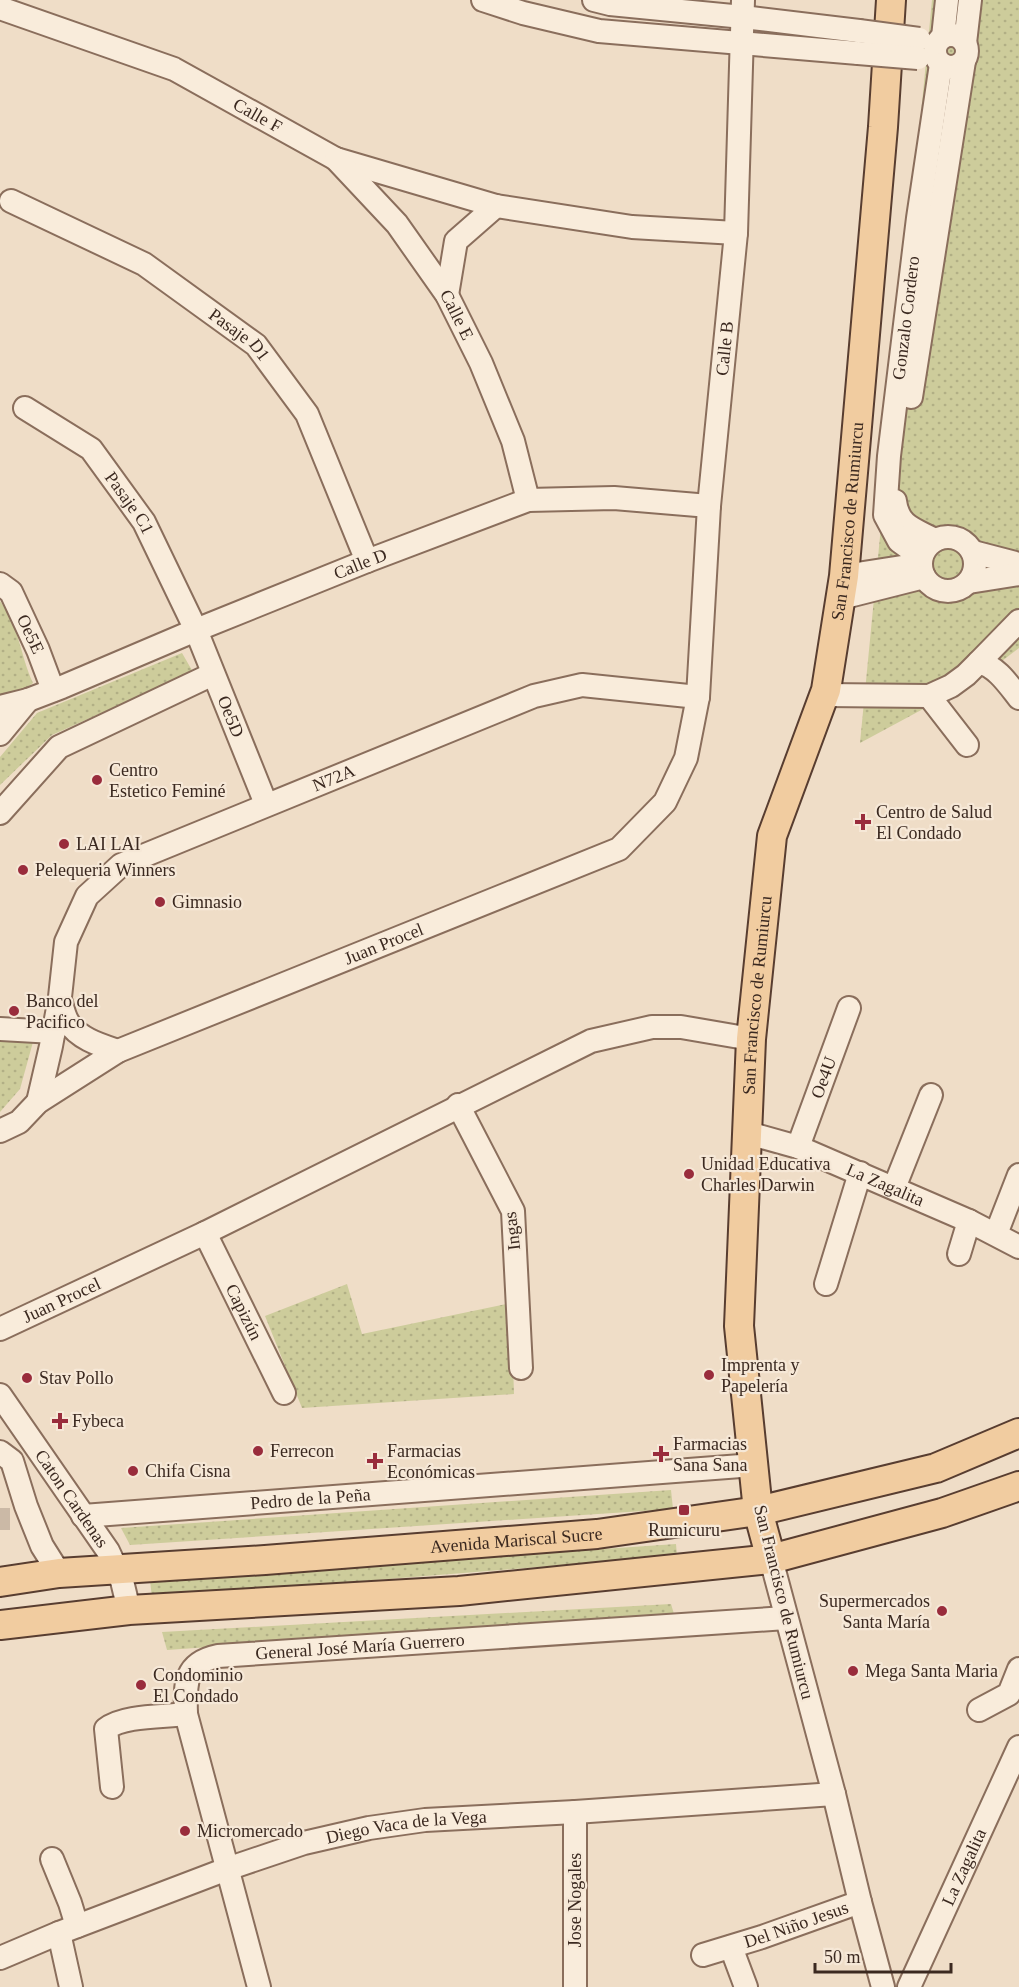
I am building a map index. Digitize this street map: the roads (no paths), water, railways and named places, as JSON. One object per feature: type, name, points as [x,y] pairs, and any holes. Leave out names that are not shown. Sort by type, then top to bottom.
[{"type":"main road","name":"San Francisco de Rumiurcu","points":[[771,1559],[758,1511],[739,1326],[751,1039],[772,836],[825,695],[842,587],[883,127],[891,0]]},
{"type":"main road","name":"Avenida Mariscal Sucre","points":[[0,1582],[59,1573],[116,1571],[597,1534],[758,1511],[936,1468],[1019,1433]]},
{"type":"main road","points":[[0,1625],[129,1610],[459,1591],[771,1559],[942,1513],[1019,1486]]},
{"type":"street","points":[[483,0],[523,13],[599,31],[743,43],[858,42],[932,49],[956,35],[965,52],[953,68],[932,49]]},
{"type":"street","points":[[594,0],[610,4],[743,8],[858,42]]},
{"type":"street","name":"Gonzalo Cordero","points":[[929,219],[932,49],[947,0]]},
{"type":"street","name":"Gonzalo Cordero","points":[[925,559],[899,541],[885,516],[889,456],[929,219],[965,52],[970,0]]},
{"type":"street","name":"Calle F","points":[[0,8],[16,9],[174,69],[336,159],[496,206],[632,227],[736,233]]},
{"type":"street","name":"Calle B","points":[[698,697],[710,506],[736,233],[743,8]]},
{"type":"street","name":"Calle E","points":[[336,159],[397,224],[447,295],[481,363],[513,441],[528,500]]},
{"type":"street","name":"Pasaje D1","points":[[11,201],[144,264],[256,345],[307,414],[367,561]]},
{"type":"street","points":[[447,295],[456,241],[496,206]]},
{"type":"street","name":"Pasaje C1","points":[[25,408],[91,448],[144,522],[196,630]]},
{"type":"street","name":"Calle D","points":[[0,707],[53,690],[367,561],[528,500],[614,498],[710,506]]},
{"type":"street","points":[[842,587],[925,559],[945,537],[957,538],[966,543],[973,552],[976,562],[969,582],[951,591],[940,590],[931,585],[925,559]]},
{"type":"street","points":[[973,552],[1019,564]]},
{"type":"street","points":[[969,582],[1019,574]]},
{"type":"street","name":"Oe5E","points":[[0,584],[11,592],[38,650],[53,690]]},
{"type":"street","points":[[825,695],[929,696],[951,686],[966,675],[1019,621]]},
{"type":"street","name":"Oe5D","points":[[196,630],[266,804]]},
{"type":"street","points":[[980,662],[989,664],[1019,698]]},
{"type":"street","points":[[0,813],[59,747],[213,674]]},
{"type":"street","name":"N72A","points":[[38,1102],[54,1032],[66,942],[87,897],[121,865],[534,696],[582,685],[698,697]]},
{"type":"street","points":[[929,696],[967,745]]},
{"type":"street","name":"Juan Procel","points":[[0,1131],[19,1122],[38,1102],[118,1051],[619,849],[665,802],[686,758],[698,697]]},
{"type":"street","points":[[0,734],[28,699]]},
{"type":"street","name":"N72A","points":[[60,997],[67,1022],[81,1035],[96,1044],[118,1051]]},
{"type":"street","name":"Oe4U","points":[[798,1147],[849,1008]]},
{"type":"street","name":"Juan Procel","points":[[0,1329],[205,1233],[458,1105],[591,1041],[652,1027],[681,1027],[751,1039]]},
{"type":"street","points":[[0,1029],[54,1032]]},
{"type":"street","points":[[894,1188],[931,1095]]},
{"type":"street","name":"Ingas","points":[[458,1105],[513,1211],[521,1368]]},
{"type":"street","name":"La Zagalita","points":[[748,1133],[798,1147],[860,1173],[969,1221],[1019,1247]]},
{"type":"street","points":[[826,1284],[860,1173]]},
{"type":"street","points":[[996,1234],[1019,1175]]},
{"type":"street","points":[[958,1254],[969,1221]]},
{"type":"street","name":"Capizún","points":[[205,1233],[284,1393]]},
{"type":"street","name":"Caton Cardenas","points":[[0,1395],[108,1551],[122,1581],[129,1610]]},
{"type":"street","points":[[0,1431],[23,1429]]},
{"type":"street","points":[[0,1452],[12,1461],[42,1546],[59,1573]]},
{"type":"street","name":"Pedro de la Peña","points":[[83,1516],[754,1465]]},
{"type":"street","points":[[10,1519],[35,1529]]},
{"type":"street","name":"San Francisco de Rumiurcu","points":[[771,1559],[883,1987]]},
{"type":"street","name":"General José María Guerrero","points":[[259,1987],[186,1714],[187,1678],[194,1667],[205,1659],[218,1656],[786,1617]]},
{"type":"street","points":[[980,1710],[1009,1694],[1019,1669]]},
{"type":"street","points":[[112,1787],[106,1728],[124,1720],[186,1714]]},
{"type":"street","name":"La Zagalita","points":[[909,1987],[1019,1747]]},
{"type":"street","name":"Diego Vaca de la Vega","points":[[0,1958],[68,1929],[227,1869],[304,1843],[369,1828],[425,1820],[834,1794]]},
{"type":"street","name":"Jose Nogales","points":[[575,1812],[575,1987]]},
{"type":"street","points":[[52,1858],[70,1904],[68,1929],[71,1987]]},
{"type":"street","name":"Del Niño Jesus","points":[[703,1955],[860,1902]]},
{"type":"street","name":"Del Niño Jesus","points":[[731,1947],[746,1987]]},
{"type":"tunnel","points":[[0,1519],[10,1519]]},
{"type":"place","name":"Centro Estetico Feminé","points":[[97,780]]},
{"type":"place","name":"Centro de Salud El Condado","points":[[863,822]]},
{"type":"place","name":"LAI LAI","points":[[64,844]]},
{"type":"place","name":"Pelequeria Winners","points":[[23,870]]},
{"type":"place","name":"Gimnasio","points":[[160,902]]},
{"type":"place","name":"Banco del Pacifico","points":[[14,1011]]},
{"type":"place","name":"Unidad Educativa Charles Darwin","points":[[689,1174]]},
{"type":"place","name":"Imprenta y Papelería","points":[[709,1375]]},
{"type":"place","name":"Stav Pollo","points":[[27,1378]]},
{"type":"place","name":"Fybeca","points":[[60,1421]]},
{"type":"place","name":"Ferrecon","points":[[258,1451]]},
{"type":"place","name":"Farmacias Sana Sana","points":[[661,1454]]},
{"type":"place","name":"Farmacias Económicas","points":[[375,1461]]},
{"type":"place","name":"Chifa Cisna","points":[[133,1471]]},
{"type":"place","name":"Rumicuru","points":[[684,1510]]},
{"type":"place","name":"Supermercados Santa María","points":[[942,1611]]},
{"type":"place","name":"Mega Santa Maria","points":[[853,1671]]},
{"type":"place","name":"Condominio El Condado","points":[[141,1685]]},
{"type":"place","name":"Micromercado","points":[[185,1831]]}]
